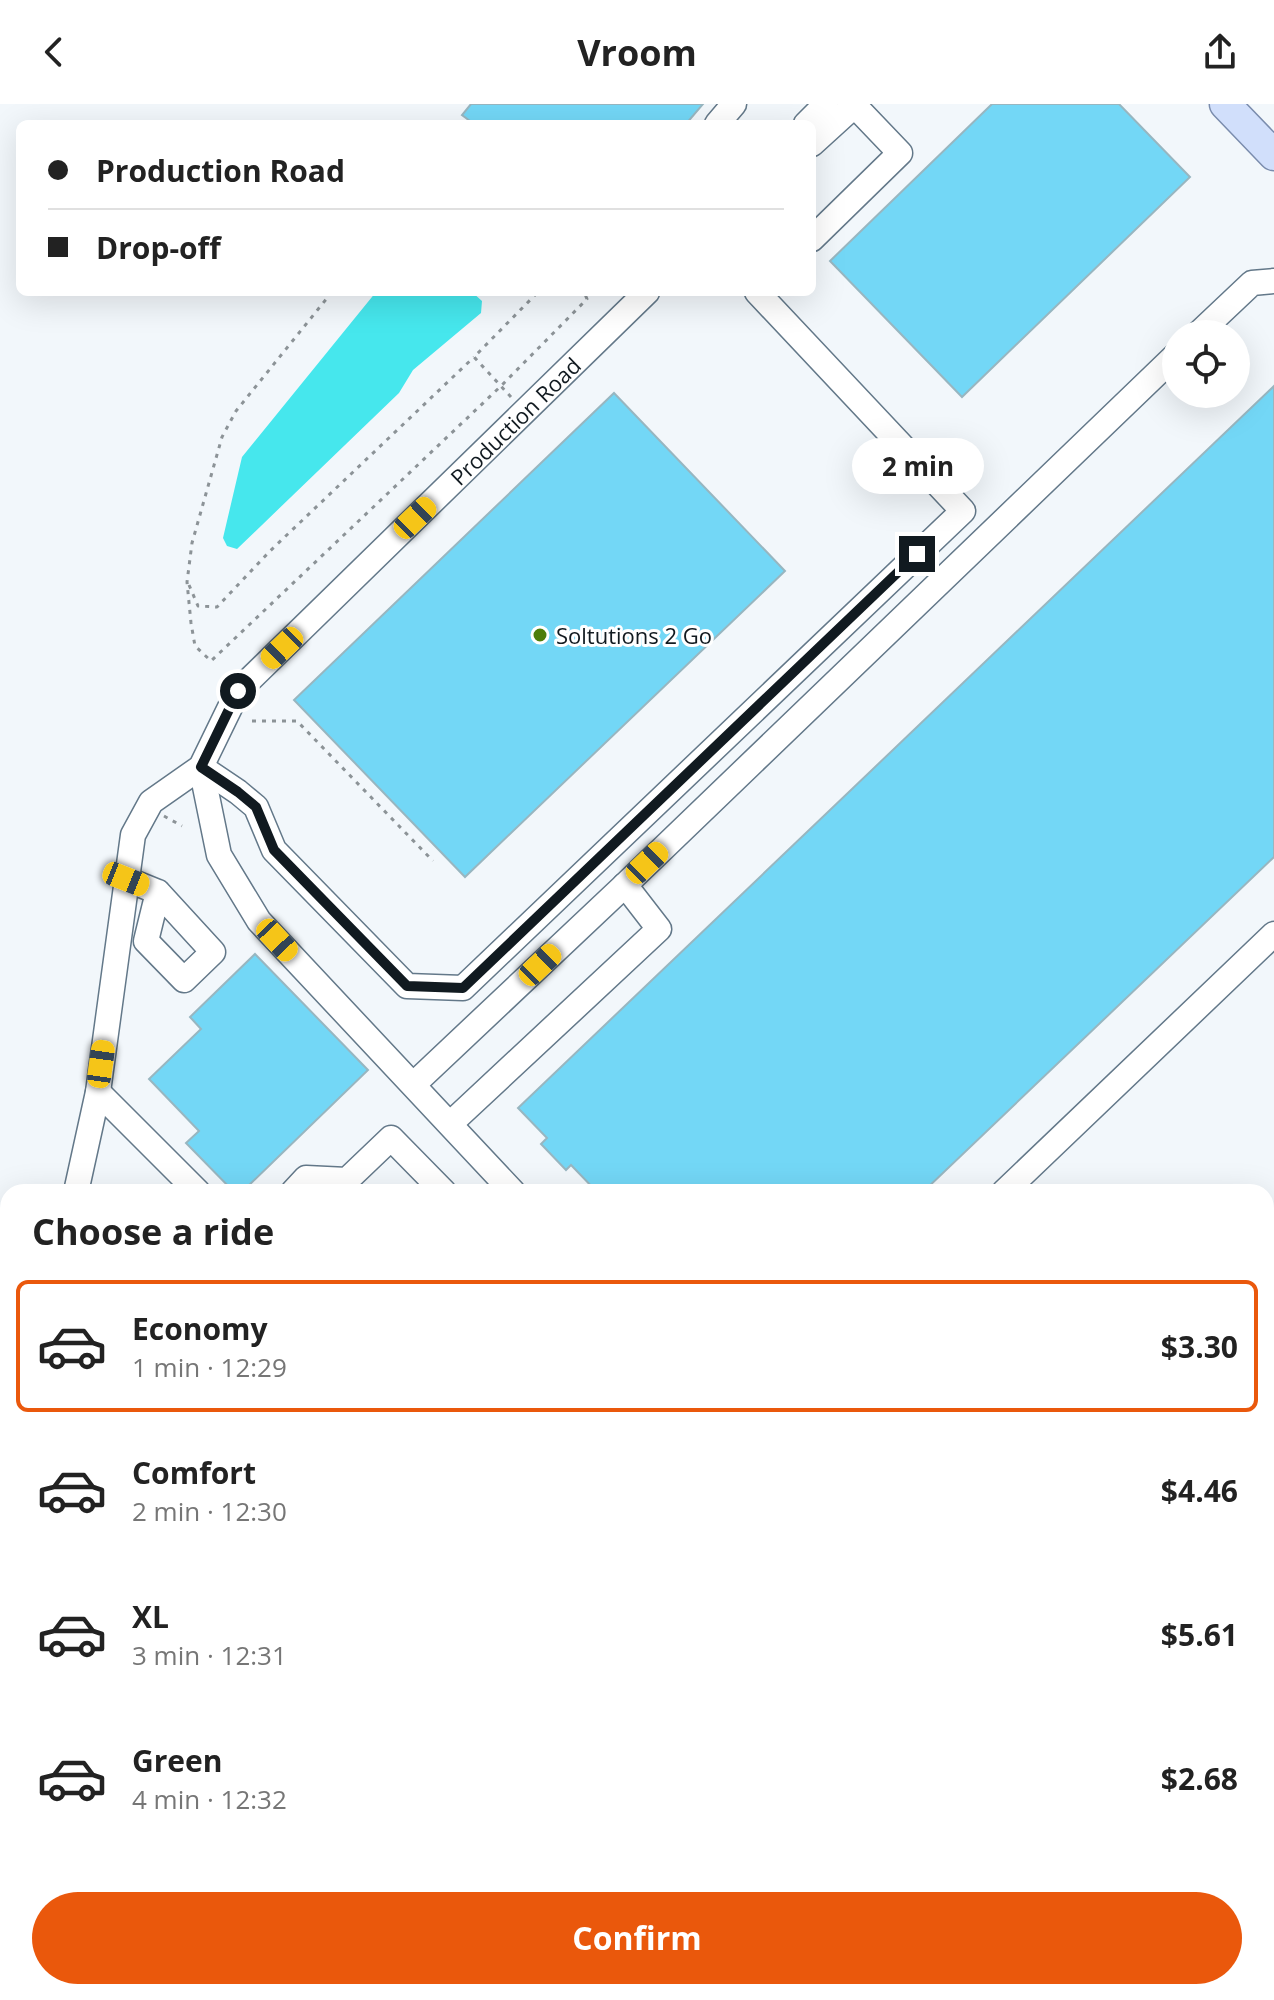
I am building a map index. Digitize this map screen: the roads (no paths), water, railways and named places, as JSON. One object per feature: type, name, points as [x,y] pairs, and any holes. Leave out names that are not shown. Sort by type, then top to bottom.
[{"type":"main road","points":[[1225,104],[1274,155]]},
{"type":"street","points":[[720,120],[734,104]]},
{"type":"street","points":[[810,120],[826,104]]},
{"type":"street","points":[[816,140],[856,105],[900,153],[816,235]]},
{"type":"street","points":[[1213,320],[1252,283],[1274,281]]},
{"type":"street","name":"Production Road","points":[[201,767],[238,691],[643,296]]},
{"type":"street","points":[[201,767],[256,807],[274,850],[407,986],[463,988],[963,511],[761,296]]},
{"type":"street","points":[[414,1084],[1162,368]]},
{"type":"street","points":[[78,1184],[98,1092],[133,835],[151,802],[201,767]]},
{"type":"street","points":[[201,767],[219,855],[259,921],[506,1184]]},
{"type":"street","points":[[126,879],[158,892]]},
{"type":"street","points":[[450,1124],[659,929],[625,885]]},
{"type":"street","points":[[1012,1184],[1274,934]]},
{"type":"street","points":[[98,1092],[190,1184]]},
{"type":"street","points":[[300,1184],[306,1178],[347,1180],[391,1138],[436,1184]]},
{"type":"water","points":[[373,296],[476,296],[482,301],[481,313],[413,370],[399,393],[237,549],[227,546],[223,538],[242,457]]},
{"type":"place","name":"Soltutions 2 Go","points":[[540,635]]}]
